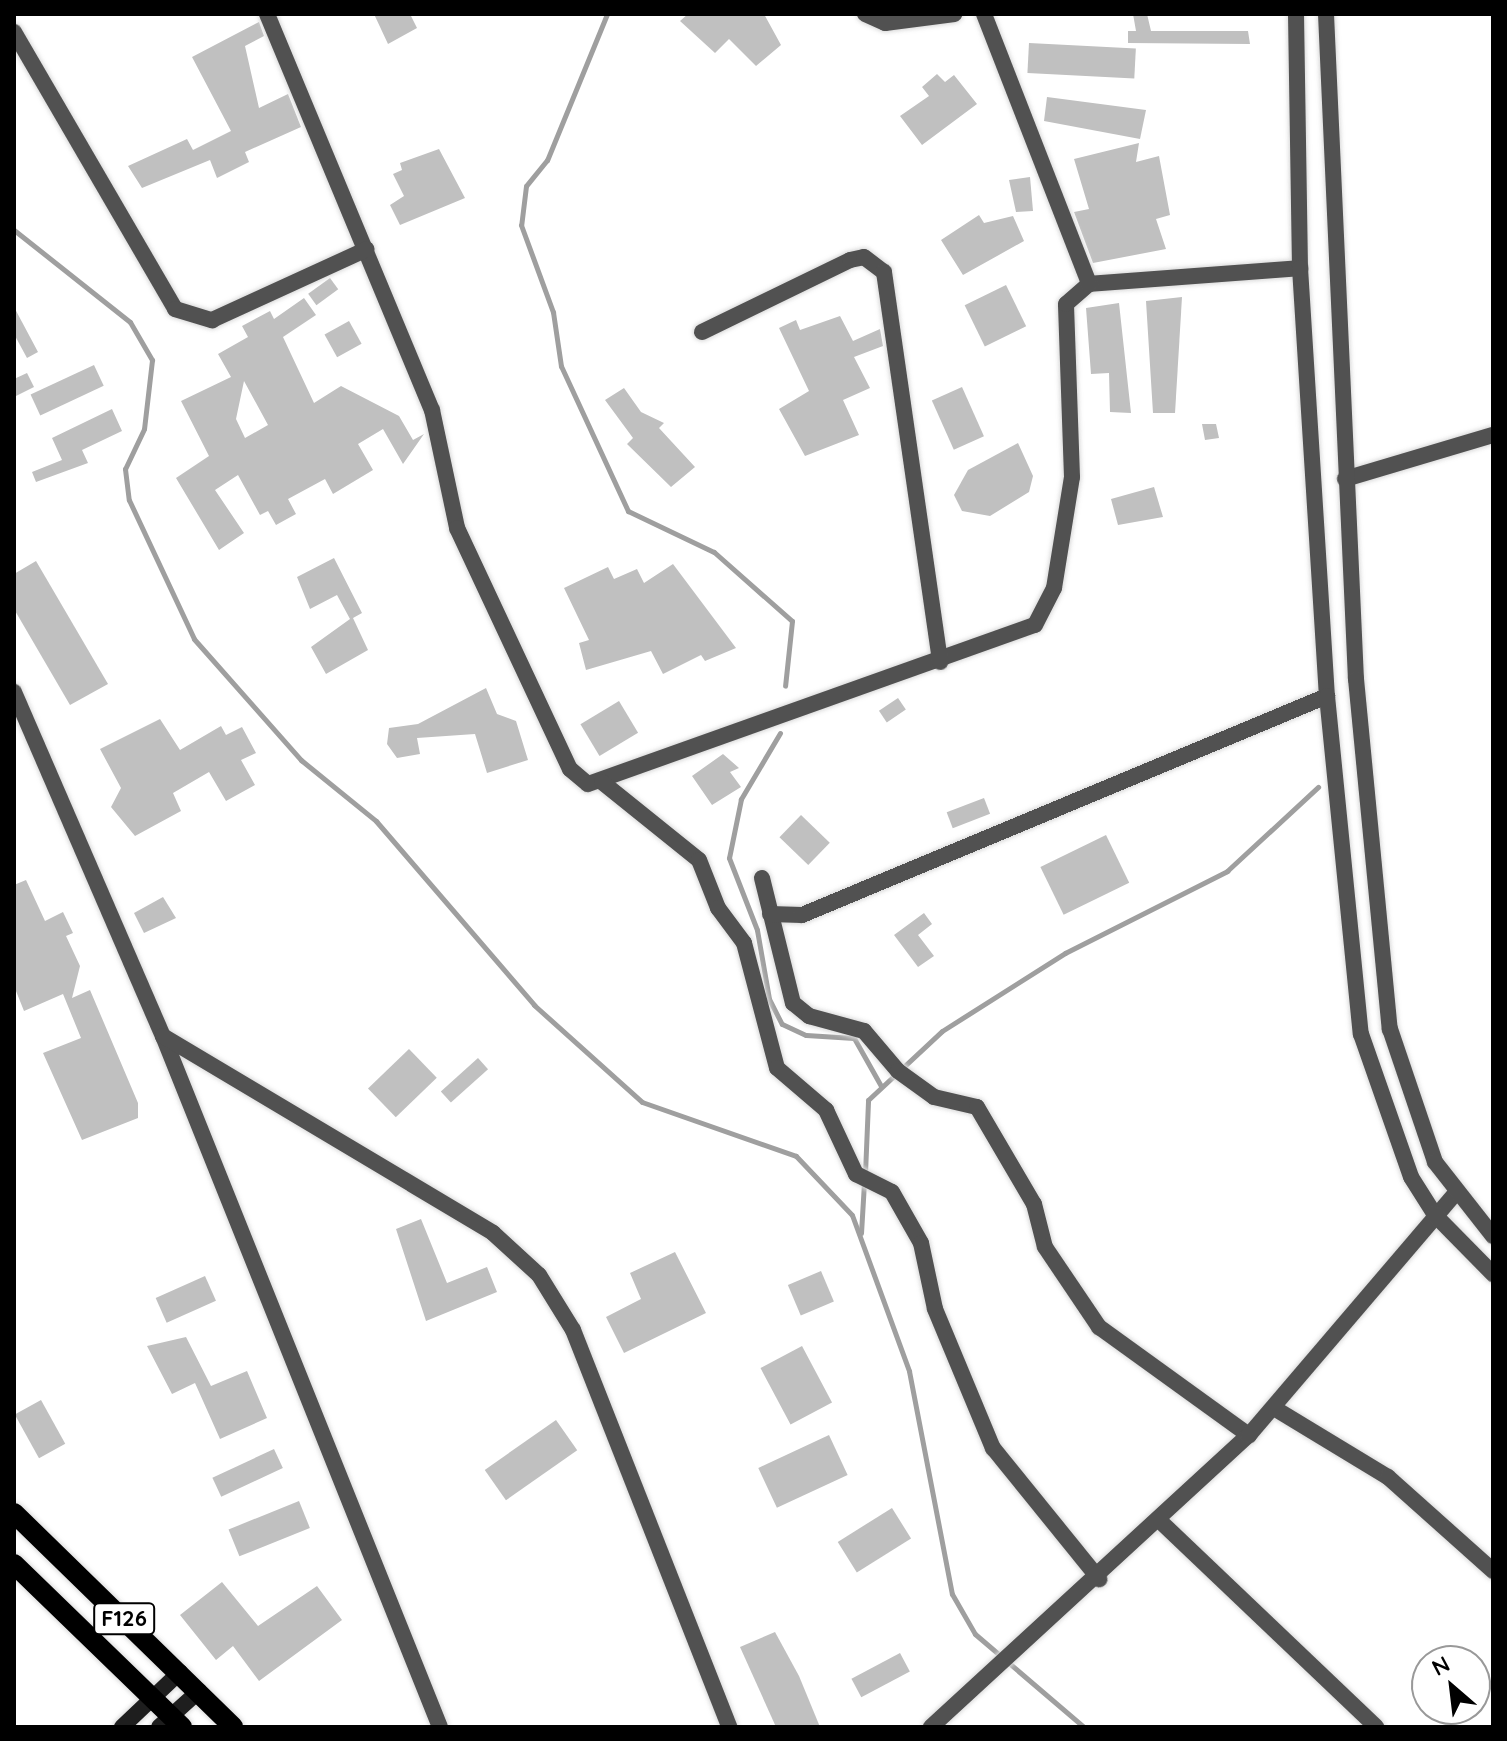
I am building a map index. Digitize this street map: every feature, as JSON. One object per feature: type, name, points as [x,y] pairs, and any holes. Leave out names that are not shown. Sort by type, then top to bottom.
[{"type":"main road","name":"F126","points":[[14,1513],[233,1727]]},
{"type":"main road","name":"F126","points":[[14,1564],[154,1698],[171,1723]]},
{"type":"main road","points":[[122,1727],[180,1672]]},
{"type":"main road","points":[[171,1723],[199,1691]]},
{"type":"street","points":[[267,14],[432,410],[457,528],[570,769],[588,784],[602,782],[1019,635],[1048,609],[1072,477],[1063,316],[1089,284],[1300,268]]},
{"type":"street","points":[[865,14],[885,23],[954,14]]},
{"type":"street","points":[[984,14],[1089,284]]},
{"type":"street","points":[[1296,14],[1300,268],[1327,696],[1361,1034],[1411,1177],[1435,1215],[1493,1274]]},
{"type":"street","points":[[1326,14],[1345,479],[1390,1029],[1435,1162],[1455,1194],[1493,1236]]},
{"type":"street","points":[[14,32],[175,309],[212,320],[367,249]]},
{"type":"street","points":[[702,332],[850,260],[864,257],[884,272],[940,662]]},
{"type":"street","points":[[1345,479],[1493,435]]},
{"type":"street","points":[[14,692],[163,1036],[440,1727]]},
{"type":"street","points":[[770,914],[802,915],[1327,696]]},
{"type":"street","points":[[602,782],[699,860],[718,908],[744,943],[777,1068],[826,1110],[856,1174],[892,1192],[921,1243],[935,1309],[993,1448],[1099,1579]]},
{"type":"street","points":[[762,878],[793,1003],[809,1016],[864,1031],[898,1071],[934,1097],[977,1107],[1034,1204],[1045,1247],[1099,1327],[1249,1435]]},
{"type":"street","points":[[163,1036],[493,1233],[539,1275],[573,1330],[729,1727]]},
{"type":"street","points":[[931,1727],[1099,1579],[1249,1435],[1455,1194]]},
{"type":"street","points":[[1274,1408],[1388,1477],[1493,1571]]},
{"type":"street","points":[[1161,1522],[1376,1727]]},
{"type":"building","points":[[374,14],[410,14],[417,28],[388,44]]},
{"type":"building","points":[[688,14],[764,14],[781,45],[756,66],[729,39],[715,53],[680,21]]},
{"type":"building","points":[[1133,14],[1147,14],[1151,31],[1248,31],[1250,44],[1128,43],[1128,31],[1136,31]]},
{"type":"building","points":[[259,22],[264,36],[245,46],[259,108],[288,94],[301,127],[245,152],[249,162],[217,178],[210,160],[142,188],[128,166],[187,139],[193,150],[231,131],[192,57]]},
{"type":"building","points":[[1029,43],[1136,49],[1134,79],[1027,73]]},
{"type":"building","points":[[937,74],[945,82],[954,75],[977,104],[922,145],[900,116],[929,96],[922,87]]},
{"type":"building","points":[[1047,97],[1146,110],[1140,139],[1044,121]]},
{"type":"building","points":[[1139,143],[1136,162],[1159,156],[1170,215],[1156,219],[1166,249],[1093,263],[1074,212],[1089,209],[1074,159]]},
{"type":"building","points":[[439,149],[465,198],[400,225],[390,205],[404,196],[393,174],[402,170],[400,163]]},
{"type":"building","points":[[1030,177],[1033,211],[1016,212],[1009,180]]},
{"type":"building","points":[[979,215],[984,223],[1013,216],[1024,241],[963,275],[941,240]]},
{"type":"building","points":[[330,278],[338,289],[316,305],[308,294]]},
{"type":"building","points":[[1006,285],[1026,326],[985,347],[965,305]]},
{"type":"building","points":[[1182,297],[1175,413],[1153,413],[1146,301]]},
{"type":"building","points":[[304,298],[316,315],[283,337],[314,403],[341,386],[399,416],[413,440],[424,434],[403,464],[383,429],[358,444],[373,470],[333,494],[325,479],[288,499],[296,514],[276,525],[268,511],[260,515],[238,475],[215,490],[244,533],[219,550],[176,478],[209,456],[181,401],[231,377],[218,354],[248,337],[242,326],[270,311],[274,319]],"holes":[[[244,381],[268,425],[245,438],[236,419]]]},
{"type":"building","points":[[1119,303],[1131,413],[1110,412],[1109,373],[1091,374],[1086,308]]},
{"type":"building","points":[[14,307],[38,352],[27,358],[14,334]]},
{"type":"building","points":[[840,316],[853,341],[880,329],[883,346],[854,357],[870,388],[843,400],[859,435],[805,456],[779,409],[809,391],[779,328],[796,320],[800,330]]},
{"type":"building","points":[[349,321],[362,344],[337,357],[325,335]]},
{"type":"building","points":[[94,365],[104,386],[40,415],[31,395]]},
{"type":"building","points":[[27,373],[34,387],[14,397],[14,379]]},
{"type":"building","points":[[962,387],[984,436],[954,450],[932,400]]},
{"type":"building","points":[[624,388],[641,412],[664,423],[659,428],[695,467],[671,487],[627,444],[633,438],[605,400]]},
{"type":"building","points":[[112,409],[122,431],[82,450],[88,463],[36,482],[32,472],[62,460],[52,438]]},
{"type":"building","points":[[1202,424],[1216,424],[1219,438],[1205,440]]},
{"type":"building","points":[[1018,443],[1033,476],[1029,492],[990,516],[962,511],[954,495],[968,470]]},
{"type":"building","points":[[1154,487],[1163,517],[1118,525],[1111,499]]},
{"type":"building","points":[[334,558],[362,613],[353,618],[368,650],[326,674],[311,647],[350,619],[337,595],[310,609],[297,577]]},
{"type":"building","points":[[36,561],[108,684],[70,705],[14,609],[14,574]]},
{"type":"building","points":[[673,564],[736,648],[705,661],[701,655],[663,674],[651,651],[586,670],[579,643],[589,640],[564,588],[608,567],[614,579],[637,569],[644,583]]},
{"type":"building","points":[[486,688],[497,714],[516,721],[528,760],[487,773],[475,734],[417,738],[420,754],[397,758],[387,744],[389,728],[418,724]]},
{"type":"building","points":[[898,698],[906,710],[887,722],[879,711]]},
{"type":"building","points":[[619,701],[638,733],[599,756],[580,724]]},
{"type":"building","points":[[160,719],[180,750],[221,726],[226,735],[242,727],[256,753],[241,760],[255,785],[226,801],[209,772],[173,793],[181,811],[135,836],[111,807],[121,788],[100,749]]},
{"type":"building","points":[[723,754],[739,768],[730,772],[741,787],[712,805],[692,776]]},
{"type":"building","points":[[984,798],[990,814],[953,828],[947,812]]},
{"type":"building","points":[[801,815],[830,843],[808,865],[779,837]]},
{"type":"building","points":[[1106,835],[1129,883],[1064,915],[1040,867]]},
{"type":"building","points":[[26,880],[45,921],[63,912],[73,933],[66,936],[80,966],[72,998],[90,990],[138,1103],[138,1118],[82,1140],[43,1053],[81,1038],[63,994],[24,1011],[14,986],[14,885]]},
{"type":"building","points":[[163,897],[176,918],[144,933],[134,913]]},
{"type":"building","points":[[924,913],[932,924],[918,935],[934,956],[918,967],[894,935]]},
{"type":"building","points":[[409,1049],[437,1078],[396,1117],[368,1089]]},
{"type":"building","points":[[478,1058],[488,1069],[451,1103],[441,1091]]},
{"type":"building","points":[[421,1219],[447,1283],[487,1267],[497,1292],[426,1321],[396,1229]]},
{"type":"building","points":[[675,1252],[706,1313],[624,1353],[606,1317],[641,1299],[630,1273]]},
{"type":"building","points":[[821,1271],[834,1301],[801,1315],[788,1285]]},
{"type":"building","points":[[205,1276],[216,1301],[167,1323],[156,1298]]},
{"type":"building","points":[[186,1337],[211,1386],[247,1371],[267,1418],[220,1439],[195,1383],[172,1394],[147,1346]]},
{"type":"building","points":[[802,1346],[832,1403],[791,1425],[761,1368]]},
{"type":"building","points":[[41,1400],[65,1444],[39,1458],[15,1415]]},
{"type":"building","points":[[556,1420],[577,1450],[506,1500],[485,1470]]},
{"type":"building","points":[[829,1435],[848,1475],[777,1508],[758,1468]]},
{"type":"building","points":[[274,1449],[283,1468],[221,1497],[212,1478]]},
{"type":"building","points":[[299,1501],[310,1528],[239,1556],[229,1529]]},
{"type":"building","points":[[892,1508],[911,1539],[857,1572],[838,1542]]},
{"type":"building","points":[[222,1582],[258,1626],[317,1586],[342,1620],[259,1681],[233,1646],[216,1660],[180,1615]]},
{"type":"building","points":[[775,1632],[799,1676],[820,1727],[776,1727],[740,1647]]},
{"type":"building","points":[[900,1653],[910,1672],[861,1697],[851,1679]]},
{"type":"waterway","points":[[607,14],[547,160],[526,186],[521,225],[553,312],[561,366],[628,511],[714,552],[792,621],[785,686]]},
{"type":"waterway","points":[[14,230],[130,322],[152,360],[144,429],[125,469],[129,500],[194,639],[301,760],[376,821],[534,1005],[642,1102],[796,1156],[852,1215],[909,1371],[952,1594],[975,1634],[1084,1727]]},
{"type":"waterway","points":[[780,733],[741,799],[729,858],[757,930],[769,999],[782,1024],[806,1035],[854,1038],[881,1086]]},
{"type":"waterway","points":[[865,1173],[868,1100],[942,1031],[1065,953],[1227,871],[1318,787]]},
{"type":"waterway","points":[[861,1233],[864,1183]]}]
